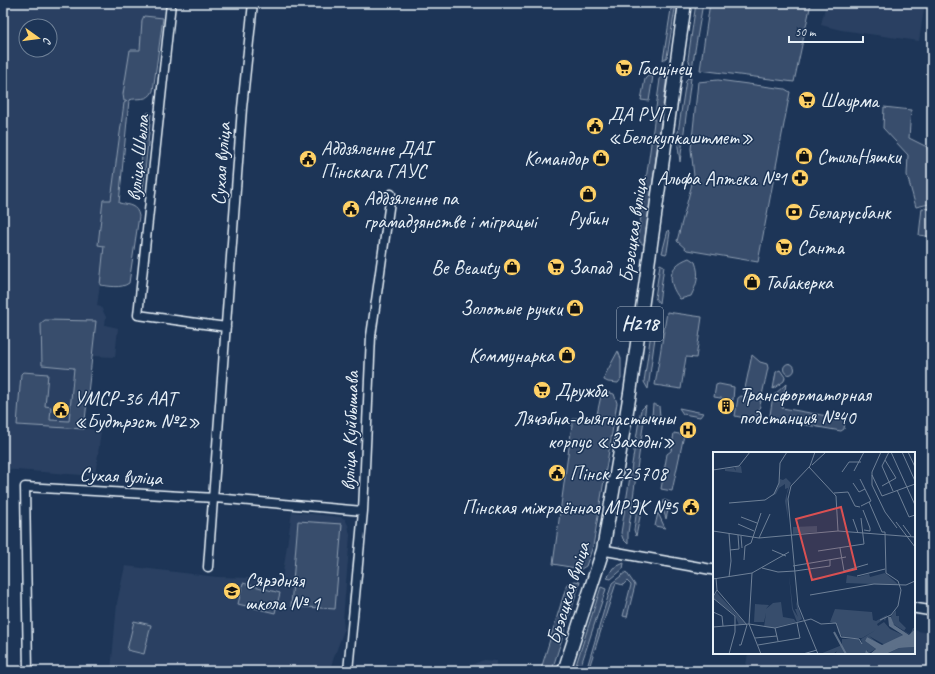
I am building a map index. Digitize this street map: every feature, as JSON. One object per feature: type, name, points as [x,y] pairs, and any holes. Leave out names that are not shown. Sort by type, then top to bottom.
[{"type":"main road","name":"Брэсцкая вуліца","points":[[564,671],[603,550],[630,392],[685,3]]},
{"type":"street","name":"вуліца Шыла","points":[[172,3],[138,315],[226,327]]},
{"type":"street","name":"Сухая вуліца","points":[[208,567],[215,498],[242,108],[253,3]]},
{"type":"street","name":"вуліца Куйбышава","points":[[348,671],[363,511],[371,336],[391,194]]},
{"type":"street","name":"Сухая вуліца","points":[[28,671],[25,487],[215,498],[363,511]]},
{"type":"street","points":[[603,550],[713,570]]},
{"type":"street","points":[[915,608],[932,611]]},
{"type":"shaded area","points":[[3,3],[165,3],[163,18],[144,16],[140,51],[130,50],[111,200],[103,200],[98,245],[105,246],[97,306],[101,307],[106,317],[105,325],[118,328],[115,357],[92,356],[84,428],[101,431],[95,476],[3,469]]},
{"type":"shaded area","points":[[672,3],[676,3],[667,57],[663,60]]},
{"type":"shaded area","points":[[696,3],[703,3],[692,68],[688,59]]},
{"type":"shaded area","points":[[710,3],[811,3],[794,82],[700,70]]},
{"type":"shaded area","points":[[826,3],[925,3],[919,41],[841,30],[821,25]]},
{"type":"shaded area","points":[[144,16],[163,18],[153,91],[146,98],[129,100],[119,203],[129,205],[134,208],[138,212],[139,216],[129,283],[119,287],[100,285],[104,246],[98,245],[103,200],[111,200],[124,103],[127,101],[124,101],[123,94],[130,50],[140,50],[142,20]]},
{"type":"shaded area","points":[[661,72],[666,73],[667,76],[644,245],[640,242],[638,237]]},
{"type":"shaded area","points":[[648,76],[653,76],[649,101],[641,100],[645,79]]},
{"type":"shaded area","points":[[691,78],[680,162],[677,139],[686,80]]},
{"type":"shaded area","points":[[718,80],[785,89],[790,92],[758,262],[687,250],[677,241],[694,176],[691,149],[698,82]]},
{"type":"shaded area","points":[[884,107],[911,110],[909,138],[927,147],[932,168],[929,204],[916,207],[907,175],[908,155],[883,128]]},
{"type":"shaded area","points":[[149,112],[151,114],[143,190],[142,193],[139,193],[145,115]]},
{"type":"shaded area","points":[[922,208],[932,209],[932,237],[919,235]]},
{"type":"shaded area","points":[[668,230],[670,232],[666,254],[662,253]]},
{"type":"shaded area","points":[[689,258],[695,262],[697,279],[691,296],[680,299],[673,287],[671,275],[676,265]]},
{"type":"shaded area","points":[[660,264],[664,266],[659,303],[655,298]]},
{"type":"shaded area","points":[[659,308],[648,389],[644,382],[654,312]]},
{"type":"shaded area","points":[[667,312],[702,317],[696,358],[686,357],[681,389],[655,385]]},
{"type":"shaded area","points":[[45,320],[96,321],[84,429],[17,425],[21,374],[23,372],[48,374],[45,406],[51,407],[50,420],[69,421],[74,368],[42,365],[41,323]]},
{"type":"shaded area","points":[[618,351],[621,359],[621,379],[618,383],[608,382],[604,380],[605,375]]},
{"type":"shaded area","points":[[752,355],[760,362],[767,364],[768,368],[762,395],[760,397],[744,393]]},
{"type":"shaded area","points":[[787,364],[791,364],[793,365],[793,373],[787,374],[784,371],[784,367]]},
{"type":"shaded area","points":[[780,370],[785,377],[784,381],[773,389],[776,372]]},
{"type":"shaded area","points":[[719,384],[734,387],[733,400],[714,397],[716,385]]},
{"type":"shaded area","points":[[786,384],[782,408],[844,419],[844,429],[841,431],[772,419],[770,415],[773,396]]},
{"type":"shaded area","points":[[602,391],[614,394],[617,403],[593,546],[586,566],[581,569],[553,564],[573,418],[596,419]]},
{"type":"shaded area","points":[[741,396],[761,401],[757,419],[754,420],[735,416],[738,398]]},
{"type":"shaded area","points":[[653,404],[659,406],[660,417],[652,416]]},
{"type":"shaded area","points":[[646,405],[628,533],[628,544],[623,539],[621,533],[640,414],[641,410]]},
{"type":"shaded area","points":[[679,408],[703,413],[700,417],[683,414]]},
{"type":"shaded area","points":[[674,433],[684,435],[672,491],[661,489],[667,454],[671,451]]},
{"type":"shaded area","points":[[664,500],[670,502],[666,519],[663,509]]},
{"type":"shaded area","points":[[638,501],[643,502],[636,536],[634,530]]},
{"type":"shaded area","name":"Сярэдняя школа № 1","points":[[292,512],[340,517],[345,519],[348,525],[350,535],[343,620],[344,630],[329,671],[111,671],[117,603],[125,566],[217,577],[282,579]]},
{"type":"shaded area","points":[[658,513],[665,528],[655,526]]},
{"type":"shaded area","points":[[298,521],[342,524],[335,609],[291,606]]},
{"type":"shaded area","points":[[624,563],[623,569],[611,579],[607,578],[613,568]]},
{"type":"shaded area","points":[[626,572],[635,585],[627,617],[623,616],[631,585],[627,581],[623,585],[616,583],[588,671],[586,671],[612,583]]},
{"type":"shaded area","points":[[575,581],[580,582],[553,667],[546,670],[541,669],[567,584]]},
{"type":"shaded area","points":[[243,583],[280,593],[275,613],[238,604]]},
{"type":"shaded area","points":[[601,587],[606,589],[579,671],[574,671]]},
{"type":"shaded area","points":[[134,621],[151,625],[144,654],[127,650]]},
{"type":"shaded area","points":[[915,630],[932,634],[932,671],[745,671],[748,654],[915,654]]},
{"type":"shaded area","points":[[483,660],[496,661],[496,668],[506,671],[470,671],[472,665]]},
{"type":"place","name":"Гасцінец","points":[[624,68]]},
{"type":"place","name":"Шаурма","points":[[807,100]]},
{"type":"place","name":"ДА РУП «Белскупкаштмет»","points":[[595,126]]},
{"type":"place","name":"СтильНяшки","points":[[804,156]]},
{"type":"place","name":"Командор","points":[[601,158]]},
{"type":"place","name":"Аддзяленне ДАІ Пінскага ГАУС","points":[[308,159]]},
{"type":"place","name":"Альфа Аптека №1","points":[[800,178]]},
{"type":"place","name":"Рубин","points":[[588,194]]},
{"type":"place","name":"Аддзяленне па грамадзянстве і міграцыі","points":[[351,209]]},
{"type":"place","name":"Беларусбанк","points":[[794,212]]},
{"type":"place","name":"Санта","points":[[784,247]]},
{"type":"place","name":"Be Beauty","points":[[512,267]]},
{"type":"place","name":"Запад","points":[[556,267]]},
{"type":"place","name":"Табакерка","points":[[752,282]]},
{"type":"place","name":"Золотые ручки","points":[[575,308]]},
{"type":"place","name":"Коммунарка","points":[[567,355]]},
{"type":"place","name":"Дружба","points":[[542,390]]},
{"type":"place","name":"Трансформаторная подстанция №40","points":[[726,406]]},
{"type":"place","name":"УМСР-36 ААТ «Будтрэст №2»","points":[[61,410]]},
{"type":"place","name":"Лячэбна-дыягнастычны корпус «Заходні»","points":[[688,430]]},
{"type":"place","name":"Пінск 225708","points":[[557,473]]},
{"type":"place","name":"Пінская міжраённая МРЭК №5","points":[[691,507]]},
{"type":"place","name":"Сярэдняя школа № 1","points":[[232,591]]}]
